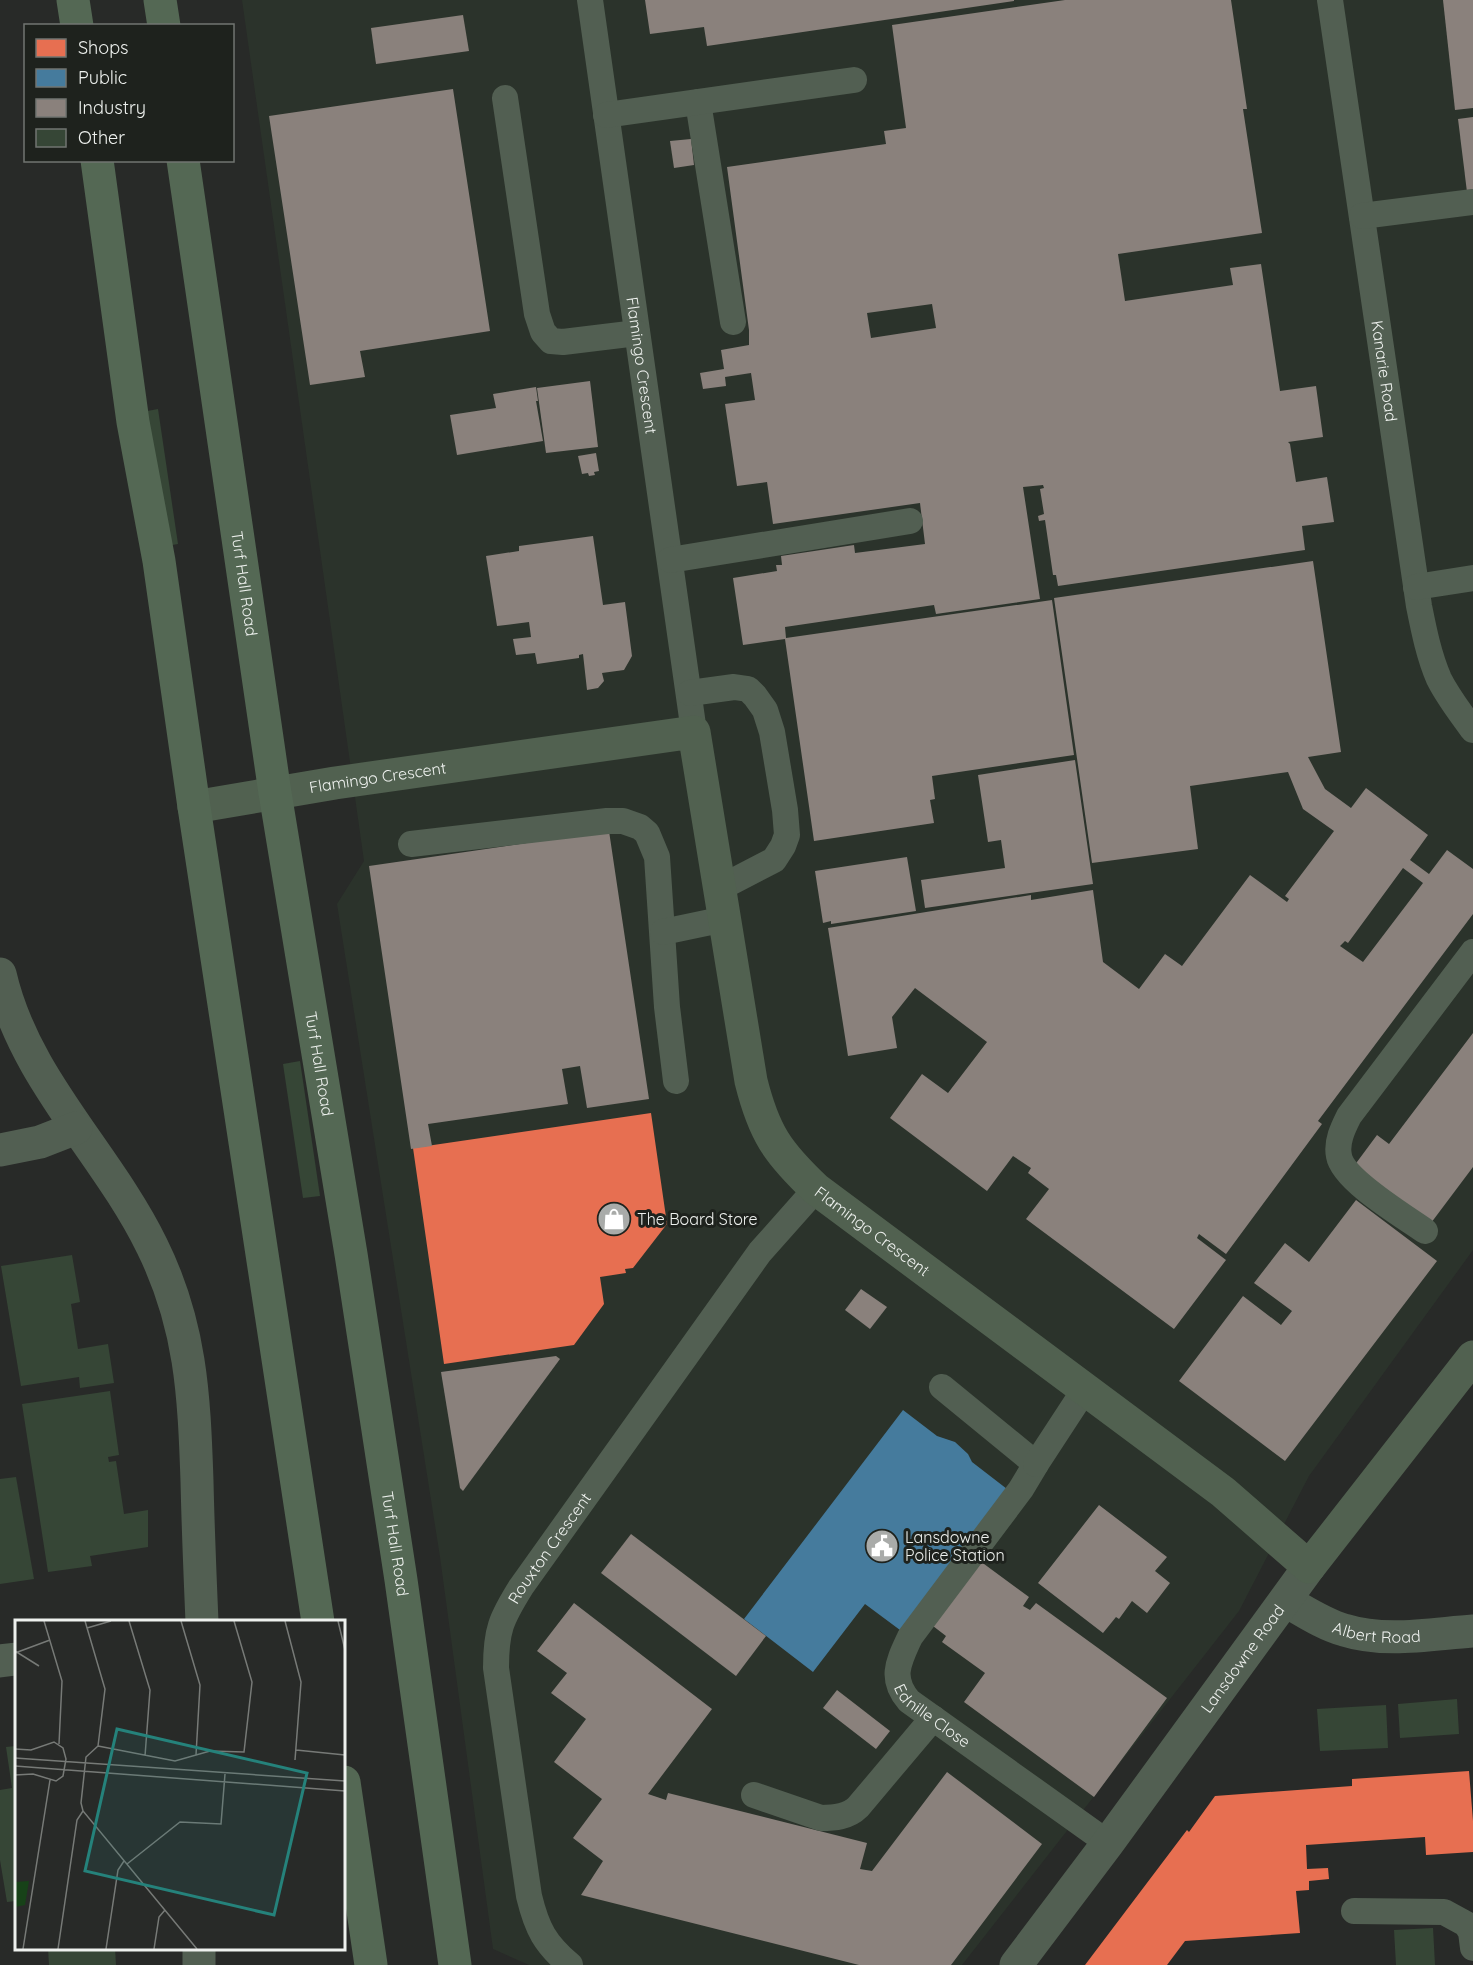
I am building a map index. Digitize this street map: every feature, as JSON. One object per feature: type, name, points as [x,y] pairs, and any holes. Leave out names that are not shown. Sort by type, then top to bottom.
[{"type":"main road","points":[[74,0],[77,24]]},
{"type":"main road","points":[[160,0],[164,24]]},
{"type":"main road","points":[[97,162],[133,422],[159,561],[194,807],[318,1620]]},
{"type":"main road","name":"Turf Hall Road","points":[[183,162],[275,793],[351,1254],[401,1580],[455,1965]]},
{"type":"main road","points":[[345,1789],[371,1965]]},
{"type":"street","name":"Flamingo Crescent","points":[[194,807],[275,793],[694,732],[751,1081],[758,1111],[772,1140],[786,1159],[816,1189],[1223,1492],[1309,1567]]},
{"type":"street","points":[[0,974],[6,1000],[17,1028],[49,1089],[106,1168],[142,1227],[169,1286],[183,1329],[195,1422],[202,1620]]},
{"type":"street","points":[[0,1150],[40,1142],[76,1128]]},
{"type":"street","name":"Lansdowne Road","points":[[1016,1965],[1309,1567],[1473,1357]]},
{"type":"street","name":"Albert Road","points":[[1286,1601],[1330,1625],[1360,1635],[1383,1637],[1473,1631]]},
{"type":"street","points":[[0,1661],[15,1659]]},
{"type":"lane","name":"Flamingo Crescent","points":[[590,0],[694,732]]},
{"type":"lane","name":"Kanarie Road","points":[[1330,0],[1416,587],[1427,647],[1439,680],[1453,704],[1473,730]]},
{"type":"lane","points":[[606,115],[854,80]]},
{"type":"lane","points":[[506,98],[537,314],[543,332],[551,341],[563,342],[637,333]]},
{"type":"lane","points":[[698,102],[733,322]]},
{"type":"lane","points":[[1362,216],[1473,202]]},
{"type":"lane","points":[[670,560],[910,521]]},
{"type":"lane","points":[[1416,587],[1473,578]]},
{"type":"lane","points":[[663,932],[722,904],[774,860],[787,835],[772,732],[765,710],[748,689],[734,687],[690,693]]},
{"type":"lane","points":[[411,844],[607,821],[633,823],[647,833],[657,857],[667,1006],[676,1081]]},
{"type":"lane","points":[[1425,1231],[1352,1178],[1341,1163],[1339,1148],[1342,1132],[1349,1116],[1473,952]]},
{"type":"lane","name":"Rouxton Crescent","points":[[570,1965],[551,1948],[544,1937],[535,1920],[529,1896],[496,1668],[498,1630],[521,1587],[760,1252],[816,1189]]},
{"type":"lane","points":[[942,1387],[1036,1464]]},
{"type":"lane","name":"Ednille Close","points":[[1085,1389],[1021,1489],[910,1638],[900,1658],[897,1674],[901,1690],[909,1701],[1108,1843]]},
{"type":"lane","points":[[754,1795],[821,1818],[849,1814],[858,1807],[933,1718]]},
{"type":"lane","points":[[1354,1911],[1444,1912],[1466,1924],[1471,1932],[1473,1948]]},
{"type":"shaded area","points":[[242,0],[1473,0],[1473,1250],[1309,1476],[1239,1611],[962,1965],[529,1965],[493,1949],[440,1557],[337,904],[364,861]]},
{"type":"building: Shops","points":[[651,1113],[667,1224],[633,1268],[625,1269],[626,1273],[600,1277],[604,1304],[574,1345],[444,1364],[413,1148]]},
{"type":"building: Shops","points":[[1469,1771],[1473,1852],[1426,1855],[1425,1837],[1306,1845],[1307,1869],[1328,1868],[1329,1879],[1309,1881],[1309,1890],[1296,1891],[1300,1933],[1185,1941],[1167,1965],[1085,1965],[1215,1796],[1352,1786],[1352,1779]]},
{"type":"building: Public","name":"Lansdowne Police Station","points":[[903,1410],[937,1436],[955,1442],[968,1454],[972,1462],[1007,1489],[900,1630],[865,1604],[813,1672],[744,1619]]},
{"type":"building: Industry","points":[[645,0],[1014,1],[707,46],[704,27],[650,34]]},
{"type":"building: Industry","points":[[1065,0],[1231,0],[1247,109],[1243,109],[1262,233],[1118,254],[1125,301],[1233,285],[1230,268],[1261,264],[1280,391],[1316,386],[1323,437],[1288,442],[1296,482],[1327,477],[1334,522],[1302,526],[1305,550],[1058,586],[1056,575],[1053,575],[1045,520],[1039,521],[1038,516],[1044,514],[1040,489],[1044,488],[1043,485],[1023,487],[1040,599],[936,614],[934,605],[785,627],[786,638],[1052,600],[1074,755],[932,776],[935,799],[930,800],[934,823],[814,841],[785,639],[743,645],[733,578],[777,571],[776,565],[782,565],[781,556],[854,545],[855,553],[925,544],[920,503],[773,524],[767,482],[737,486],[725,404],[755,400],[751,373],[725,377],[726,386],[703,389],[700,373],[724,369],[721,350],[749,345],[749,330],[727,167],[886,144],[884,131],[906,128],[892,25]],"holes":[[[932,304],[936,328],[871,338],[867,313]]]},
{"type":"building: Industry","points":[[1443,0],[1473,0],[1473,108],[1455,110]]},
{"type":"building: Industry","points":[[463,15],[469,51],[376,64],[371,28]]},
{"type":"building: Industry","points":[[453,89],[490,331],[360,351],[365,377],[310,385],[269,116]]},
{"type":"building: Industry","points":[[1473,117],[1473,191],[1467,192],[1458,119]]},
{"type":"building: Industry","points":[[691,139],[694,165],[674,168],[670,141]]},
{"type":"building: Industry","points":[[590,381],[598,447],[546,453],[537,388]]},
{"type":"building: Industry","points":[[536,387],[543,441],[457,455],[450,415],[496,408],[493,394]]},
{"type":"building: Industry","points":[[596,453],[599,471],[594,472],[595,475],[582,474],[578,456]]},
{"type":"building: Industry","points":[[593,536],[603,605],[625,602],[632,656],[624,670],[602,673],[604,681],[598,688],[587,690],[583,654],[579,655],[579,658],[537,664],[535,653],[516,655],[513,639],[531,637],[529,622],[497,626],[486,556],[519,551],[519,546]]},
{"type":"building: Industry","points":[[1313,561],[1341,752],[1308,757],[1325,789],[1351,808],[1366,788],[1428,835],[1410,860],[1429,874],[1447,850],[1473,869],[1473,914],[1318,1121],[1322,1124],[1226,1254],[1199,1234],[1197,1238],[1226,1260],[1174,1329],[1026,1219],[1049,1189],[1028,1173],[1031,1168],[1013,1156],[987,1191],[890,1118],[922,1074],[948,1093],[987,1042],[915,988],[892,1017],[897,1048],[848,1056],[828,928],[1031,895],[1031,900],[1093,890],[1103,962],[1139,989],[1165,954],[1182,966],[1250,875],[1287,902],[1289,899],[1285,896],[1334,831],[1303,809],[1288,772],[1190,786],[1198,849],[1092,863],[1054,598]],"holes":[[[1403,868],[1423,883],[1363,962],[1340,946],[1345,941],[1348,943]]]},
{"type":"building: Industry","points":[[1075,760],[1093,884],[925,908],[921,880],[1005,868],[1001,840],[988,842],[978,775]]},
{"type":"building: Industry","points":[[609,831],[649,1099],[587,1108],[580,1066],[562,1069],[568,1104],[428,1124],[432,1146],[411,1149],[369,866]]},
{"type":"building: Industry","points":[[907,857],[916,911],[831,924],[831,921],[823,923],[815,871]]},
{"type":"building: Industry","points":[[1473,1033],[1473,1167],[1431,1223],[1354,1166],[1377,1135],[1389,1144]]},
{"type":"building: Industry","points":[[1356,1200],[1437,1261],[1285,1461],[1179,1381],[1243,1296],[1281,1325],[1292,1311],[1254,1283],[1285,1243],[1309,1262]]},
{"type":"building: Industry","points":[[861,1289],[887,1307],[870,1329],[845,1310]]},
{"type":"building: Industry","points":[[556,1356],[560,1359],[463,1491],[460,1488],[441,1372]]},
{"type":"building: Industry","points":[[1099,1505],[1167,1557],[1155,1571],[1170,1583],[1147,1613],[1132,1601],[1119,1619],[1116,1617],[1103,1633],[1038,1583]]},
{"type":"building: Industry","points":[[631,1534],[766,1636],[736,1676],[601,1573]]},
{"type":"building: Industry","points":[[980,1561],[1029,1597],[1023,1606],[1030,1610],[1036,1603],[1167,1698],[1094,1797],[964,1702],[985,1673],[942,1642],[946,1636],[933,1626]]},
{"type":"building: Industry","points":[[574,1603],[712,1709],[648,1794],[666,1800],[668,1793],[867,1843],[860,1869],[872,1871],[947,1772],[1042,1844],[951,1965],[859,1965],[581,1895],[603,1861],[573,1838],[602,1799],[554,1762],[586,1719],[551,1693],[567,1673],[537,1651]]},
{"type":"building: Industry","points":[[837,1690],[890,1731],[876,1749],[823,1708]]},
{"type":"building: Other","points":[[158,409],[178,544],[161,547],[142,412]]},
{"type":"building: Other","points":[[300,1061],[320,1196],[303,1198],[283,1064]]},
{"type":"building: Other","points":[[72,1255],[80,1302],[71,1304],[78,1349],[108,1344],[114,1383],[80,1388],[79,1377],[21,1386],[1,1266]]},
{"type":"building: Other","points":[[110,1391],[119,1455],[108,1457],[109,1462],[116,1461],[124,1514],[148,1510],[148,1547],[90,1556],[92,1566],[48,1572],[22,1404]]},
{"type":"building: Other","points":[[16,1477],[34,1579],[0,1584],[0,1479]]},
{"type":"building: Other","points":[[1457,1699],[1459,1734],[1400,1738],[1398,1704]]},
{"type":"building: Other","points":[[1386,1705],[1388,1748],[1320,1751],[1317,1709]]},
{"type":"building: Other","points":[[15,1746],[15,1901],[7,1902],[0,1860],[0,1790],[12,1788],[6,1747]]},
{"type":"building: Other","points":[[1433,1928],[1435,1965],[1396,1965],[1394,1930]]},
{"type":"building: Other","points":[[48,1950],[115,1950],[116,1965],[49,1965]]},
{"type":"place","name":"The Board Store","points":[[614,1219]]},
{"type":"place","name":"Lansdowne Police Station","points":[[882,1546]]}]
